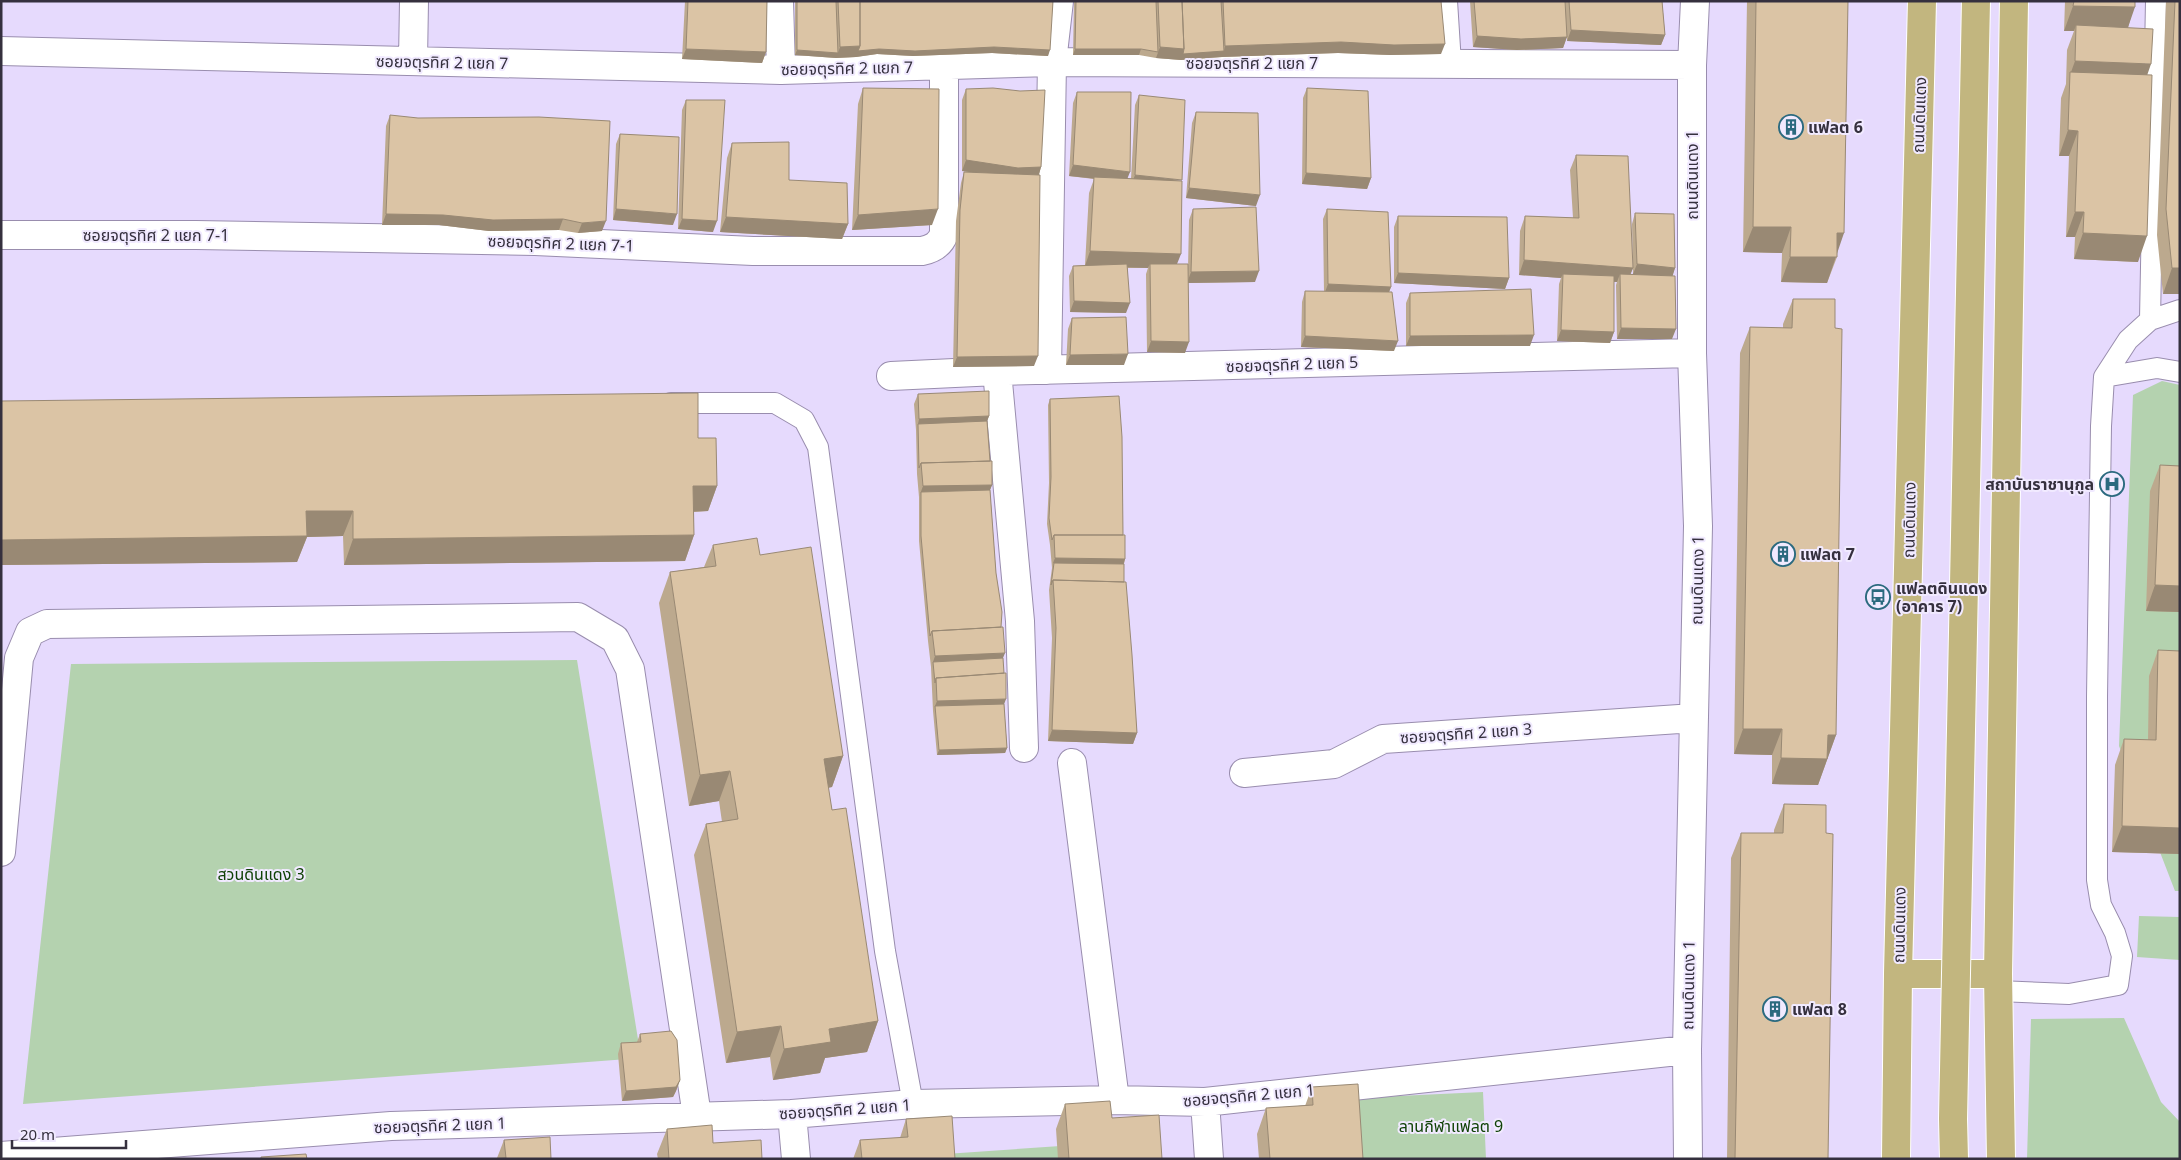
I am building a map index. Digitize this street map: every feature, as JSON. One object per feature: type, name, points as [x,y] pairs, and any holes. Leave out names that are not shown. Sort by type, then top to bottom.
[{"type":"main road","name":"ถนนดินแดง","points":[[1896,1159],[1898,974],[1922,1]]},
{"type":"main road","points":[[1954,1159],[1953,1119],[1976,1]]},
{"type":"main road","points":[[2001,1159],[1998,982],[2014,1]]},
{"type":"main road","points":[[1898,974],[1998,982]]},
{"type":"street","points":[[413,61],[414,1]]},
{"type":"street","points":[[779,1],[781,70]]},
{"type":"street","points":[[1047,370],[1052,62],[1058,1]]},
{"type":"street","points":[[1443,1],[1447,64]]},
{"type":"street","name":"ถนนดินแดง 1","points":[[1688,1159],[1687,1050],[1698,526],[1692,353],[1692,65],[1695,1]]},
{"type":"street","name":"ซอยจตุรทิศ 2 แยก 7","points":[[1,51],[781,70],[1052,62],[1692,65]]},
{"type":"street","name":"ซอยจตุรทิศ 2 แยก 7-1","points":[[1,235],[535,240],[753,251],[922,251],[936,246],[942,240],[944,234],[944,66]]},
{"type":"street","name":"ซอยจตุรทิศ 2 แยก 5","points":[[891,376],[997,371],[1692,353]]},
{"type":"street","points":[[997,371],[1020,621],[1024,748]]},
{"type":"street","points":[[1,852],[19,658],[30,632],[47,624],[578,617],[615,639],[630,669],[697,1116]]},
{"type":"street","name":"ซอยจตุรทิศ 2 แยก 3","points":[[1244,773],[1334,764],[1383,739],[1694,718]]},
{"type":"street","points":[[1072,763],[1115,1100]]},
{"type":"street","name":"ซอยจตุรทิศ 2 แยก 1","points":[[1,1156],[391,1126],[792,1114],[913,1104],[1115,1100],[1205,1102],[1687,1050]]},
{"type":"street","points":[[1205,1102],[1209,1159]]},
{"type":"street","points":[[792,1114],[796,1159]]},
{"type":"lane","points":[[2150,320],[2156,1]]},
{"type":"lane","points":[[1998,982],[2069,994],[2118,985],[2122,956],[2115,933],[2101,905],[2097,880],[2098,571],[2104,377],[2128,340],[2150,320],[2180,310]]},
{"type":"lane","points":[[2104,377],[2157,368],[2180,372]]},
{"type":"lane","points":[[656,403],[775,403],[804,420],[818,447],[885,951],[913,1104]]},
{"type":"green space","points":[[2162,381],[2180,385],[2180,891],[2175,891],[2119,746],[2133,395]]},
{"type":"green space","name":"สวนดินแดง 3","points":[[577,660],[641,1058],[23,1104],[71,664]]},
{"type":"green space","points":[[2139,916],[2180,917],[2180,960],[2137,957]]},
{"type":"green space","points":[[2124,1018],[2161,1102],[2180,1122],[2180,1159],[2027,1159],[2031,1019]]},
{"type":"green space","name":"ลานกีฬาแฟลต 9","points":[[1483,1092],[1486,1159],[1361,1159],[1356,1098]]},
{"type":"green space","points":[[1075,1145],[1076,1159],[932,1159],[931,1155]]},
{"type":"building","points":[[688,1],[767,1],[766,52],[686,49]]},
{"type":"building","points":[[797,1],[836,1],[838,53],[797,50]]},
{"type":"building","points":[[838,1],[860,1],[860,46],[840,47]]},
{"type":"building","points":[[860,1],[1053,1],[1050,50],[994,47],[915,51],[879,49],[858,51],[860,46]]},
{"type":"building","points":[[1076,1],[1156,1],[1158,52],[1141,49],[1075,49]]},
{"type":"building","points":[[1158,1],[1182,1],[1184,49],[1160,47]]},
{"type":"building","points":[[1182,1],[1221,1],[1224,51],[1183,54]]},
{"type":"building","points":[[1223,1],[1441,1],[1445,44],[1394,45],[1341,42],[1225,46]]},
{"type":"building","points":[[1474,1],[1565,1],[1567,37],[1521,39],[1477,36]]},
{"type":"building","points":[[1569,1],[1662,1],[1665,35],[1571,30]]},
{"type":"building","name":"แฟลต 6","points":[[1756,1],[1848,1],[1844,233],[1837,233],[1837,257],[1790,257],[1791,227],[1753,227]]},
{"type":"building","points":[[2074,1],[2135,1],[2135,7],[2073,6]]},
{"type":"building","points":[[2175,1],[2180,1],[2180,268],[2172,268],[2166,209]]},
{"type":"building","points":[[2076,25],[2153,29],[2151,64],[2075,61]]},
{"type":"building","points":[[2070,72],[2152,75],[2147,236],[2083,233],[2084,212],[2075,212],[2078,131],[2068,130]]},
{"type":"building","points":[[863,88],[939,89],[938,209],[858,215]]},
{"type":"building","points":[[993,88],[1020,91],[1045,90],[1041,167],[1018,168],[966,160],[966,89]]},
{"type":"building","points":[[1307,88],[1368,91],[1371,178],[1306,173]]},
{"type":"building","points":[[1077,92],[1131,92],[1130,172],[1073,165]]},
{"type":"building","points":[[1139,95],[1185,100],[1182,180],[1135,175]]},
{"type":"building","points":[[686,100],[725,100],[717,221],[682,219]]},
{"type":"building","points":[[1196,112],[1258,113],[1260,195],[1189,188]]},
{"type":"building","points":[[390,115],[418,118],[539,117],[610,121],[606,221],[582,223],[563,219],[493,220],[443,215],[386,214]]},
{"type":"building","points":[[620,134],[679,137],[677,214],[616,209]]},
{"type":"building","points":[[789,142],[789,180],[847,183],[848,224],[726,217],[732,143]]},
{"type":"building","points":[[1576,155],[1628,156],[1633,268],[1524,260],[1525,216],[1579,218]]},
{"type":"building","points":[[964,172],[1040,175],[1038,356],[957,357],[960,210]]},
{"type":"building","points":[[1094,177],[1182,181],[1181,254],[1090,251]]},
{"type":"building","points":[[1256,207],[1259,271],[1191,272],[1193,209]]},
{"type":"building","points":[[1327,209],[1388,212],[1391,287],[1328,284]]},
{"type":"building","points":[[1635,213],[1674,214],[1675,268],[1637,264]]},
{"type":"building","points":[[1398,216],[1507,217],[1509,278],[1398,273]]},
{"type":"building","points":[[1127,264],[1130,303],[1074,301],[1073,266]]},
{"type":"building","points":[[1150,264],[1188,264],[1189,342],[1151,341]]},
{"type":"building","points":[[1563,274],[1614,276],[1614,332],[1561,330]]},
{"type":"building","points":[[1620,274],[1675,276],[1676,329],[1621,328]]},
{"type":"building","points":[[1531,289],[1534,335],[1410,336],[1410,293]]},
{"type":"building","points":[[1305,291],[1392,292],[1398,341],[1305,336]]},
{"type":"building","name":"แฟลต 7","points":[[1793,299],[1835,299],[1835,328],[1842,329],[1836,735],[1828,735],[1827,759],[1781,758],[1782,729],[1743,729],[1750,327],[1792,328]]},
{"type":"building","points":[[1126,317],[1128,354],[1070,355],[1072,318]]},
{"type":"building","points":[[989,391],[989,416],[919,419],[918,394]]},
{"type":"building","points":[[698,393],[698,438],[716,438],[717,486],[693,486],[694,535],[353,539],[353,511],[306,511],[307,536],[1,540],[1,401]]},
{"type":"building","points":[[1119,396],[1122,437],[1123,535],[1054,535],[1052,540],[1049,518],[1051,477],[1050,399]]},
{"type":"building","points":[[987,421],[990,461],[921,463],[919,468],[918,424]]},
{"type":"building","points":[[992,461],[992,485],[923,486],[921,463]]},
{"type":"building","points":[[2160,465],[2180,466],[2180,586],[2155,585]]},
{"type":"building","points":[[990,490],[996,573],[1002,612],[1001,627],[932,631],[930,636],[921,536],[921,492]]},
{"type":"building","points":[[1054,535],[1125,535],[1125,559],[1055,558]]},
{"type":"building","points":[[757,538],[760,555],[811,547],[843,756],[824,759],[832,810],[846,808],[878,1021],[829,1029],[831,1042],[784,1049],[781,1026],[737,1032],[706,824],[738,819],[730,771],[700,775],[670,572],[716,566],[713,545]]},
{"type":"building","points":[[1054,563],[1124,564],[1124,582],[1053,580],[1051,585]]},
{"type":"building","points":[[1053,580],[1126,582],[1137,733],[1052,730],[1056,628]]},
{"type":"building","points":[[1003,627],[1005,653],[935,656],[932,631]]},
{"type":"building","points":[[2158,650],[2180,651],[2180,828],[2122,826],[2124,739],[2156,740]]},
{"type":"building","points":[[1003,658],[1004,673],[936,678],[935,683],[933,662]]},
{"type":"building","points":[[1006,673],[1006,699],[937,701],[936,678]]},
{"type":"building","points":[[1004,704],[1007,748],[939,750],[935,706]]},
{"type":"building","name":"แฟลต 8","points":[[1784,804],[1826,805],[1826,833],[1833,834],[1828,1159],[1735,1159],[1741,833],[1783,833]]},
{"type":"building","points":[[671,1031],[677,1040],[680,1080],[676,1087],[626,1091],[621,1043],[641,1042],[640,1034]]},
{"type":"building","points":[[1358,1084],[1363,1159],[1270,1159],[1266,1108],[1313,1105],[1312,1087]]},
{"type":"building","points":[[1110,1101],[1112,1118],[1159,1115],[1162,1159],[1069,1159],[1065,1104]]},
{"type":"building","points":[[952,1116],[955,1159],[862,1159],[860,1140],[908,1137],[906,1119]]},
{"type":"building","points":[[712,1125],[713,1143],[761,1140],[762,1159],[669,1159],[667,1129]]},
{"type":"building","points":[[550,1137],[551,1159],[491,1159],[506,1158],[504,1140]]},
{"type":"building","points":[[306,1154],[307,1159],[261,1159],[261,1157]]},
{"type":"place","name":"แฟลต 6","points":[[1791,127]]},
{"type":"place","name":"สถาบันราชานุกูล","points":[[2112,484]]},
{"type":"place","name":"แฟลต 7","points":[[1783,554]]},
{"type":"place","name":"แฟลตดินแดง (อาคาร 7)","points":[[1878,597]]},
{"type":"place","name":"แฟลต 8","points":[[1775,1009]]}]
